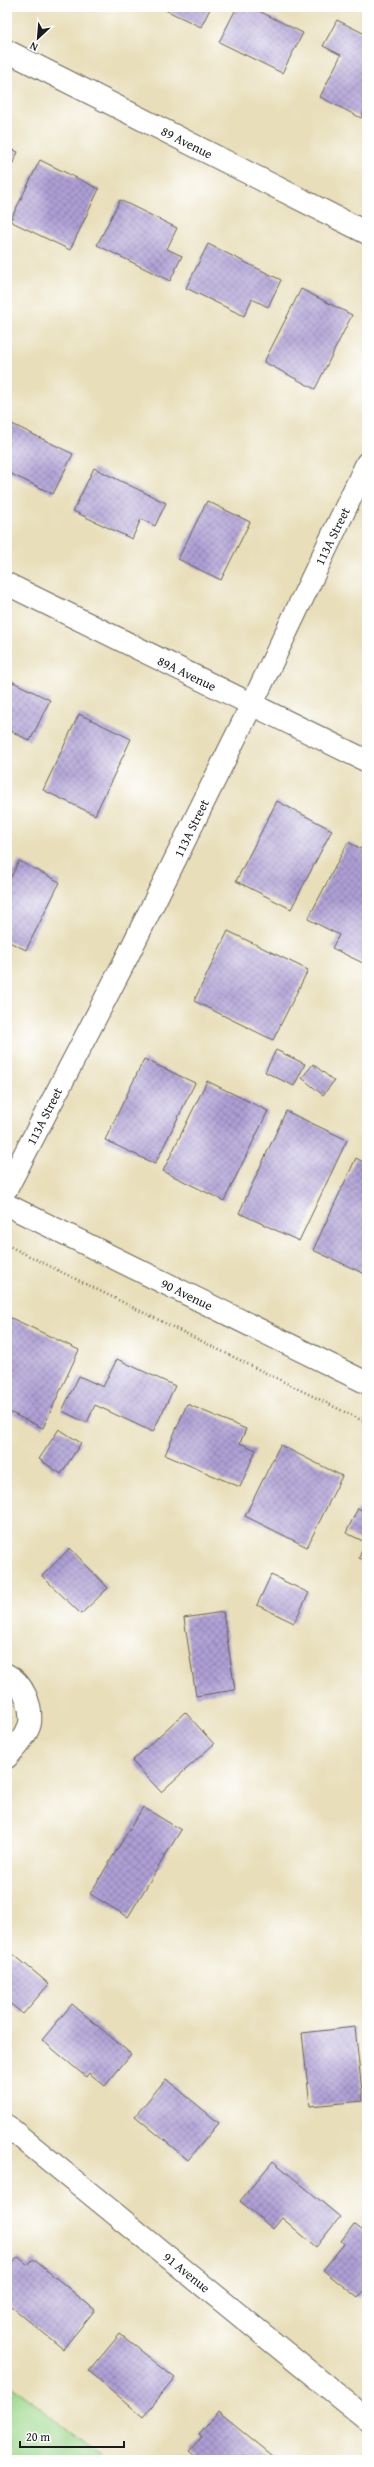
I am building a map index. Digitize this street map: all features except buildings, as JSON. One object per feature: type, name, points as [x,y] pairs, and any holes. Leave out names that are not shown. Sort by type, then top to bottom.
[{"type":"street","name":"89 Avenue","points":[[7,51],[367,233]]},
{"type":"street","name":"113A Street","points":[[7,1188],[127,956],[252,704],[367,463]]},
{"type":"street","name":"89A Avenue","points":[[7,584],[367,761]]},
{"type":"street","name":"90 Avenue","points":[[7,1204],[367,1383]]},
{"type":"street","points":[[7,1675],[13,1678],[24,1692],[29,1708],[30,1724],[7,1757]]},
{"type":"street","name":"91 Avenue","points":[[7,2126],[367,2419]]},
{"type":"path","points":[[7,1245],[367,1423]]},
{"type":"green space","points":[[7,2382],[107,2460],[7,2460]]}]
